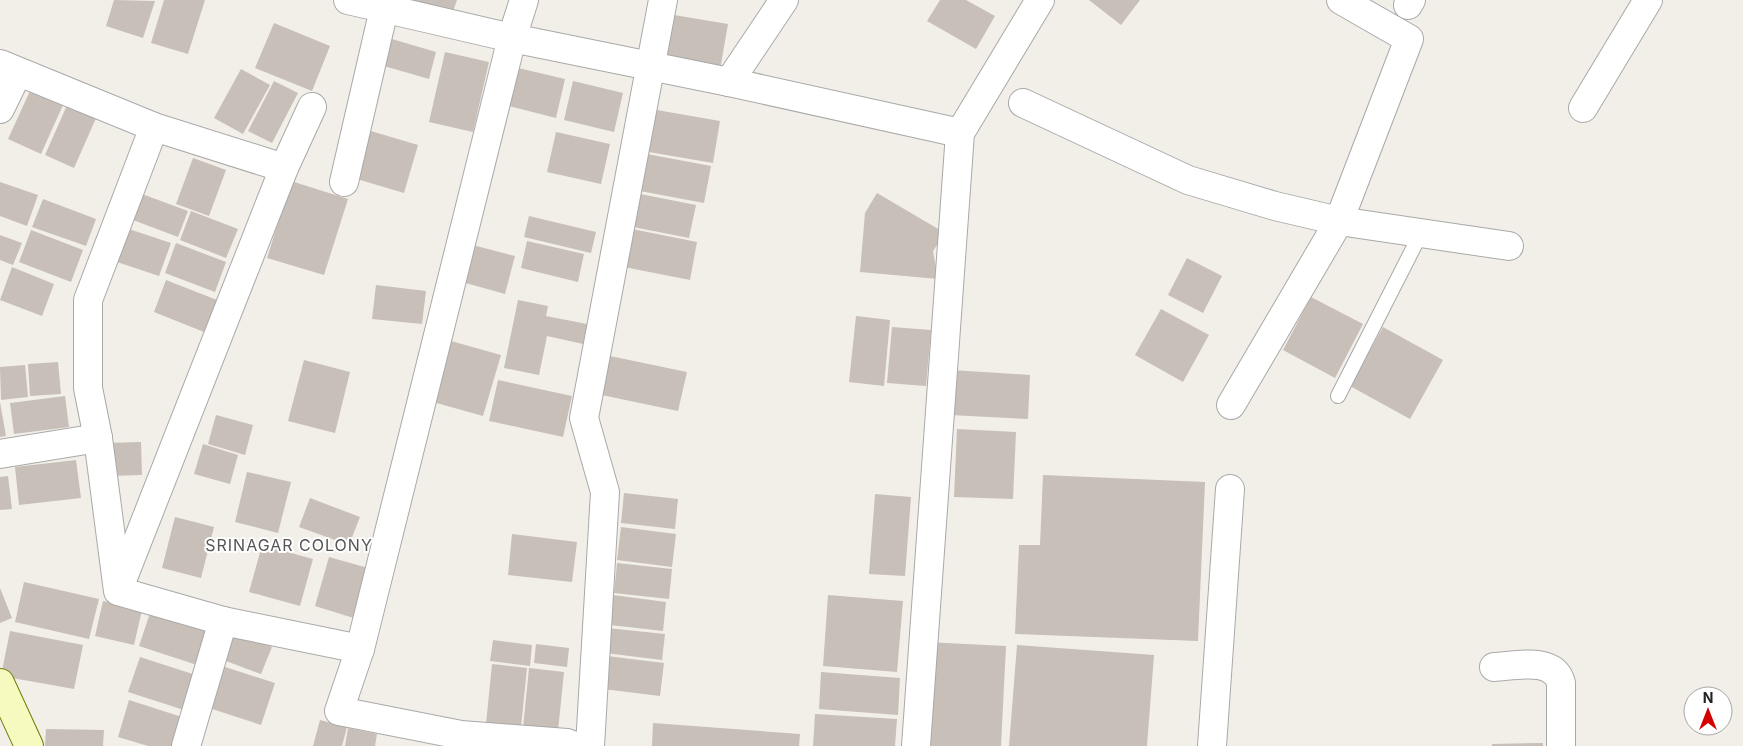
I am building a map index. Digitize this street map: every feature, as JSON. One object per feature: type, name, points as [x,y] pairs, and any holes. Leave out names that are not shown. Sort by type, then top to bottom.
[{"type":"street","points":[[348,0],[512,38],[729,82],[960,133]]},
{"type":"street","points":[[524,0],[512,38],[360,649],[339,711],[461,735],[567,743],[575,746]]},
{"type":"street","points":[[590,746],[604,492],[584,418],[663,0]]},
{"type":"street","points":[[729,82],[784,0]]},
{"type":"street","points":[[916,746],[960,133],[1040,0]]},
{"type":"street","points":[[1231,405],[1339,221],[1409,39],[1341,0]]},
{"type":"street","points":[[1583,108],[1648,0]]},
{"type":"street","points":[[344,182],[384,9]]},
{"type":"street","points":[[0,109],[9,68],[154,127],[284,168]]},
{"type":"street","points":[[1023,103],[1188,180],[1275,206],[1339,221],[1509,246]]},
{"type":"street","points":[[118,591],[284,168],[312,107]]},
{"type":"street","points":[[118,591],[98,438],[88,388],[88,300],[154,127]]},
{"type":"street","points":[[0,454],[98,438]]},
{"type":"street","points":[[1212,746],[1230,489]]},
{"type":"street","points":[[118,591],[223,621],[360,649]]},
{"type":"street","points":[[186,746],[223,621]]},
{"type":"street","points":[[1494,667],[1544,665],[1559,675],[1561,683],[1561,746]]},
{"type":"street","points":[[0,683],[30,746]]},
{"type":"lane","points":[[1338,396],[1421,233]]},
{"type":"building","points":[[114,0],[155,1],[143,38],[106,26]]},
{"type":"building","points":[[164,0],[205,0],[188,54],[151,43]]},
{"type":"building","points":[[399,0],[457,0],[450,20]]},
{"type":"building","points":[[940,0],[966,0],[995,16],[976,49],[927,21]]},
{"type":"building","points":[[1089,0],[1140,0],[1121,25]]},
{"type":"building","points":[[668,14],[728,24],[720,70],[661,61]]},
{"type":"building","points":[[274,23],[330,46],[312,91],[255,68]]},
{"type":"building","points":[[392,39],[436,52],[429,79],[384,66]]},
{"type":"building","points":[[445,52],[489,62],[473,132],[429,122]]},
{"type":"building","points":[[514,67],[565,79],[556,118],[505,105]]},
{"type":"building","points":[[241,69],[270,85],[243,134],[214,118]]},
{"type":"building","points":[[274,81],[298,93],[272,143],[248,131]]},
{"type":"building","points":[[573,81],[623,93],[614,132],[564,120]]},
{"type":"building","points":[[30,91],[63,105],[41,154],[8,139]]},
{"type":"building","points":[[68,103],[97,116],[74,168],[45,155]]},
{"type":"building","points":[[651,109],[720,121],[713,163],[643,151]]},
{"type":"building","points":[[364,129],[418,145],[404,193],[350,177]]},
{"type":"building","points":[[556,132],[610,144],[601,184],[547,172]]},
{"type":"building","points":[[647,154],[711,166],[704,203],[640,191]]},
{"type":"building","points":[[193,158],[226,170],[209,216],[176,204]]},
{"type":"building","points":[[291,181],[348,199],[324,275],[267,258]]},
{"type":"building","points":[[0,182],[38,195],[27,226],[0,216]]},
{"type":"building","points":[[134,191],[188,211],[178,237],[125,217]]},
{"type":"building","points":[[635,193],[696,205],[689,238],[628,226]]},
{"type":"building","points":[[877,193],[945,233],[933,251],[938,279],[860,272],[865,213]]},
{"type":"building","points":[[43,199],[96,219],[86,246],[32,227]]},
{"type":"building","points":[[191,211],[238,229],[226,258],[180,240]]},
{"type":"building","points":[[529,216],[596,232],[591,253],[524,237]]},
{"type":"building","points":[[123,227],[171,243],[159,276],[111,260]]},
{"type":"building","points":[[632,229],[697,242],[690,280],[624,267]]},
{"type":"building","points":[[31,230],[83,250],[71,282],[19,262]]},
{"type":"building","points":[[0,235],[22,243],[13,265],[0,260]]},
{"type":"building","points":[[527,241],[584,254],[578,282],[521,268]]},
{"type":"building","points":[[176,243],[226,262],[215,292],[165,273]]},
{"type":"building","points":[[465,243],[515,256],[505,294],[455,280]]},
{"type":"building","points":[[1187,258],[1222,276],[1203,313],[1168,295]]},
{"type":"building","points":[[12,267],[54,284],[42,316],[0,300]]},
{"type":"building","points":[[166,280],[217,300],[204,332],[154,312]]},
{"type":"building","points":[[376,285],[426,291],[422,324],[372,319]]},
{"type":"building","points":[[1311,297],[1363,324],[1335,378],[1283,350]]},
{"type":"building","points":[[518,300],[548,306],[546,316],[587,324],[583,344],[547,336],[539,375],[504,368]]},
{"type":"building","points":[[1161,309],[1209,335],[1183,382],[1135,355]]},
{"type":"building","points":[[856,316],[890,320],[884,386],[849,382]]},
{"type":"building","points":[[892,327],[931,330],[926,386],[887,383]]},
{"type":"building","points":[[1383,327],[1443,360],[1410,419],[1350,386]]},
{"type":"building","points":[[451,341],[501,355],[483,416],[433,402]]},
{"type":"building","points":[[605,355],[687,372],[678,411],[597,394]]},
{"type":"building","points":[[304,360],[350,372],[335,433],[288,421]]},
{"type":"building","points":[[58,362],[61,394],[30,396],[28,364]]},
{"type":"building","points":[[25,365],[28,397],[1,400],[0,367]]},
{"type":"building","points":[[952,370],[1030,375],[1028,419],[950,415]]},
{"type":"building","points":[[498,380],[572,396],[563,437],[489,421]]},
{"type":"building","points":[[65,396],[69,427],[14,434],[10,403]]},
{"type":"building","points":[[0,402],[6,436],[0,437]]},
{"type":"building","points":[[216,415],[253,425],[245,455],[208,444]]},
{"type":"building","points":[[957,429],[1016,432],[1013,499],[954,497]]},
{"type":"building","points":[[141,442],[142,475],[108,476],[107,443]]},
{"type":"building","points":[[203,444],[238,455],[230,484],[194,474]]},
{"type":"building","points":[[76,460],[81,498],[19,505],[15,467]]},
{"type":"building","points":[[247,472],[291,482],[278,533],[235,522]]},
{"type":"building","points":[[1043,475],[1205,482],[1198,641],[1015,634],[1019,545],[1040,545]]},
{"type":"building","points":[[8,476],[12,509],[0,510],[0,477]]},
{"type":"building","points":[[624,493],[678,499],[675,529],[621,523]]},
{"type":"building","points":[[875,494],[911,497],[905,576],[869,574]]},
{"type":"building","points":[[310,498],[360,517],[349,545],[299,527]]},
{"type":"building","points":[[175,517],[214,527],[201,578],[162,568]]},
{"type":"building","points":[[621,527],[676,534],[672,567],[617,560]]},
{"type":"building","points":[[512,534],[577,542],[572,582],[508,575]]},
{"type":"building","points":[[262,545],[313,559],[300,606],[249,592]]},
{"type":"building","points":[[329,557],[375,570],[360,620],[315,606]]},
{"type":"building","points":[[617,563],[672,569],[669,599],[614,593]]},
{"type":"building","points":[[24,582],[99,599],[89,639],[15,622]]},
{"type":"building","points":[[0,588],[12,618],[0,623]]},
{"type":"building","points":[[613,595],[666,602],[663,631],[610,625]]},
{"type":"building","points":[[828,595],[903,601],[897,672],[823,666]]},
{"type":"building","points":[[103,601],[142,610],[134,645],[95,636]]},
{"type":"building","points":[[152,607],[213,626],[200,666],[139,646]]},
{"type":"building","points":[[607,628],[665,634],[662,660],[605,653]]},
{"type":"building","points":[[229,630],[272,647],[261,674],[218,658]]},
{"type":"building","points":[[10,631],[83,645],[74,689],[1,676]]},
{"type":"building","points":[[493,640],[532,645],[530,666],[490,661]]},
{"type":"building","points":[[926,642],[1006,646],[1001,746],[921,746]]},
{"type":"building","points":[[536,644],[569,648],[567,667],[534,663]]},
{"type":"building","points":[[1017,645],[1154,655],[1147,746],[1009,746]]},
{"type":"building","points":[[607,656],[664,663],[660,696],[603,689]]},
{"type":"building","points":[[140,657],[199,676],[187,711],[128,692]]},
{"type":"building","points":[[492,664],[527,668],[521,727],[486,724]]},
{"type":"building","points":[[219,665],[275,683],[261,725],[206,707]]},
{"type":"building","points":[[529,668],[564,672],[558,731],[523,728]]},
{"type":"building","points":[[821,672],[900,678],[898,715],[819,709]]},
{"type":"building","points":[[129,700],[185,718],[176,746],[148,746],[118,737]]},
{"type":"building","points":[[815,714],[897,719],[895,746],[813,746]]},
{"type":"building","points":[[320,720],[347,727],[342,746],[313,746]]},
{"type":"building","points":[[653,723],[800,734],[799,746],[652,746]]},
{"type":"building","points":[[348,728],[377,734],[375,746],[345,746]]},
{"type":"building","points":[[46,729],[104,730],[103,746],[45,746]]},
{"type":"building","points":[[1543,743],[1543,746],[1492,746],[1492,744]]},
{"type":"district","name":"SRINAGAR COLONY","points":[[289,545]]}]
